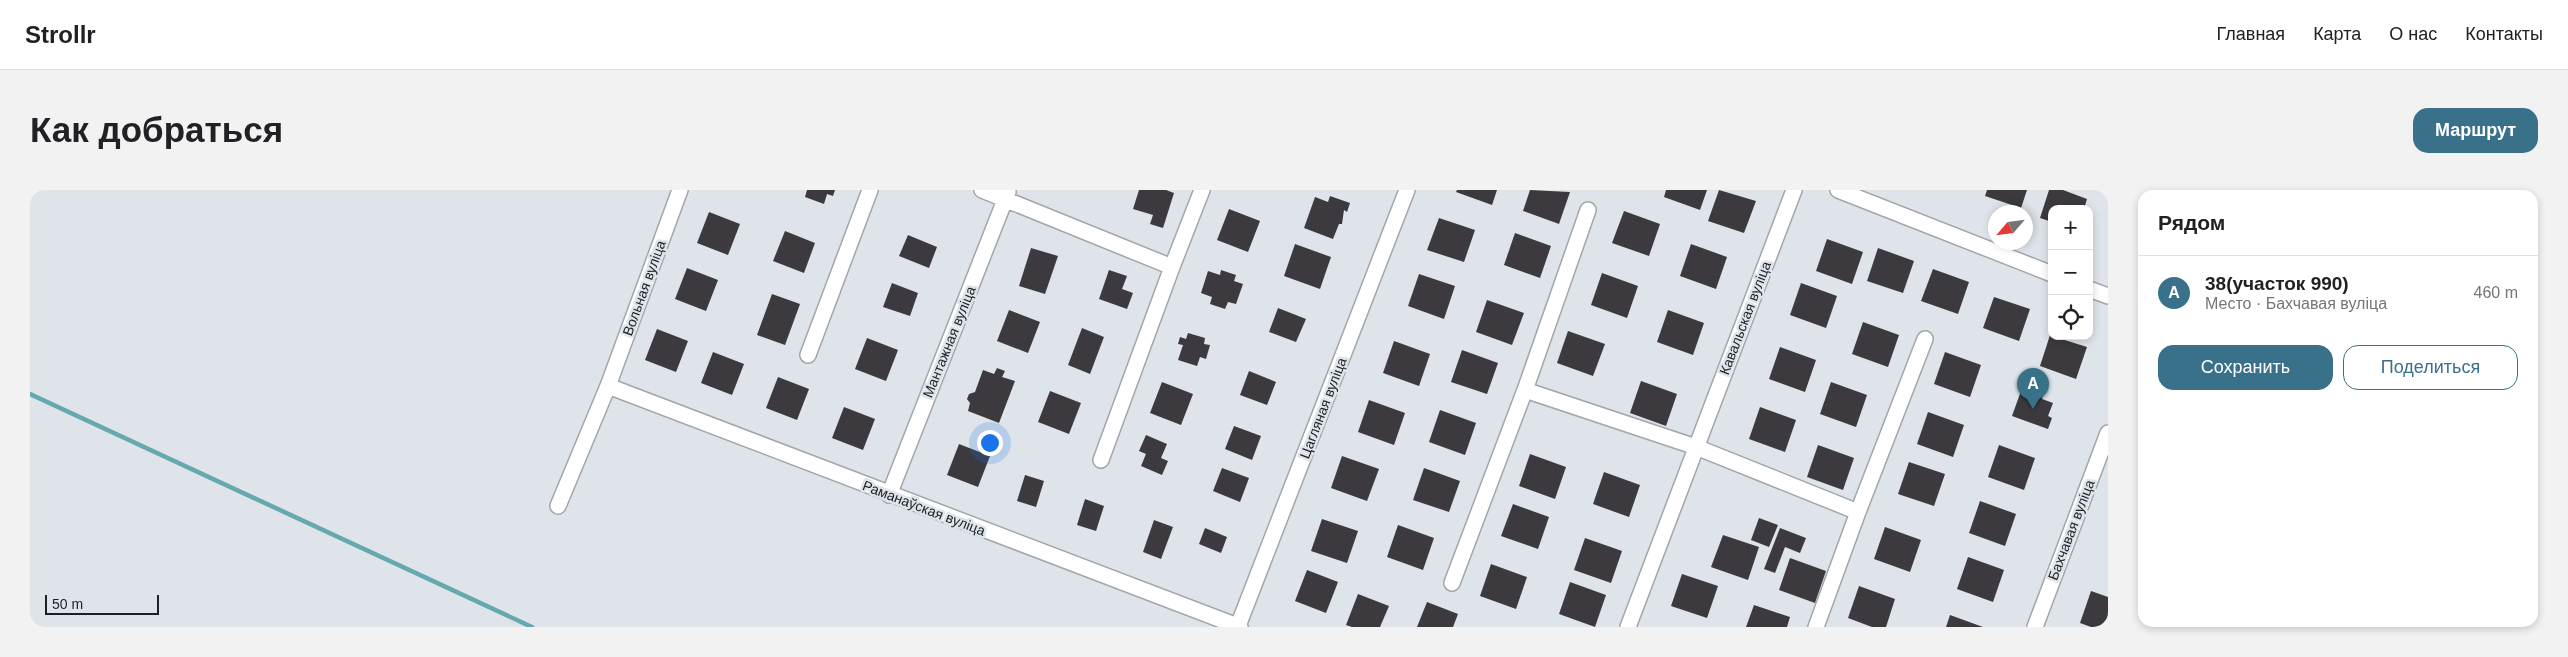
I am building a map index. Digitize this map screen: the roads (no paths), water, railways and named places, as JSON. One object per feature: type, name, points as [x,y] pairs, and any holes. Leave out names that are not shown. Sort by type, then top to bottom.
[{"type":"street","name":"Вольная вуліца","points":[[558,506],[608,386],[680,190]]},
{"type":"street","points":[[808,355],[870,190]]},
{"type":"street","points":[[982,190],[1007,195],[1172,267]]},
{"type":"street","points":[[1101,460],[1202,190]]},
{"type":"street","name":"Цагляная вуліца","points":[[1239,627],[1407,190]]},
{"type":"street","name":"Кавальская вуліца","points":[[1628,627],[1794,190]]},
{"type":"street","points":[[1838,190],[2048,272]]},
{"type":"street","name":"Мантажная вуліца","points":[[888,495],[1007,195]]},
{"type":"street","points":[[1452,583],[1525,390],[1588,210]]},
{"type":"street","points":[[2093,290],[2108,296]]},
{"type":"street","points":[[1816,627],[1925,339]]},
{"type":"street","name":"Раманаўская вуліца","points":[[608,386],[888,495],[1239,627]]},
{"type":"street","points":[[1525,390],[1696,447],[1858,512]]},
{"type":"street","name":"Бахчавая вуліца","points":[[2035,627],[2108,433]]},
{"type":"waterway","points":[[30,394],[532,627]]},
{"type":"place","name":"38(участок 990)","points":[[2033,409]]}]
